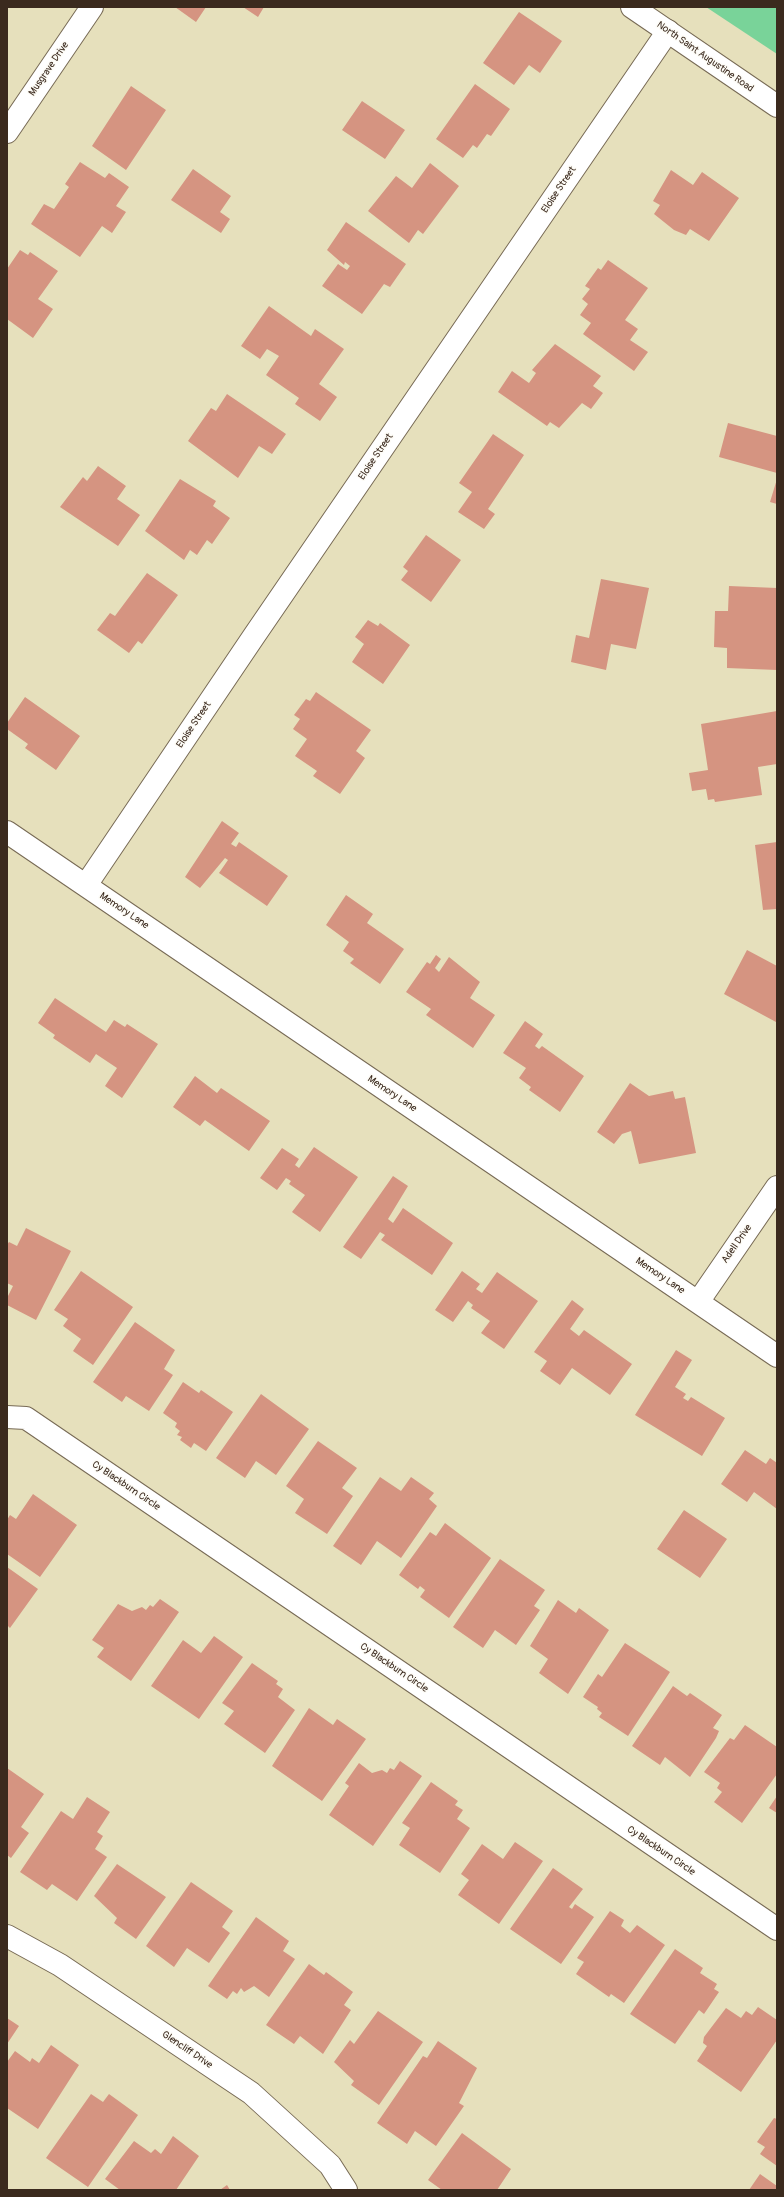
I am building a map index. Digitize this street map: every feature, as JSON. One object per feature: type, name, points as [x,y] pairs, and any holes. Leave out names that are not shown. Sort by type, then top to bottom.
[{"type":"street","name":"Musgrave Drive","points":[[7,132],[92,7]]},
{"type":"street","name":"North Saint Augustine Road","points":[[632,7],[777,106]]},
{"type":"street","name":"Eloise Street","points":[[86,885],[254,636],[668,31]]},
{"type":"street","name":"Memory Lane","points":[[7,832],[777,1356]]},
{"type":"street","name":"Adell Drive","points":[[698,1302],[777,1187]]},
{"type":"street","name":"Cy Blackburn Circle","points":[[7,1417],[26,1418],[777,1929]]},
{"type":"street","name":"Glencliff Drive","points":[[7,1936],[60,1965],[251,2093],[330,2165],[346,2190]]},
{"type":"green space","points":[[706,7],[777,7],[777,54]]},
{"type":"building","points":[[175,7],[206,7],[196,22]]},
{"type":"building","points":[[243,7],[264,7],[258,17]]},
{"type":"building","points":[[519,12],[562,41],[540,73],[529,65],[514,85],[483,63]]},
{"type":"building","points":[[475,84],[510,109],[491,136],[487,134],[477,148],[473,145],[463,158],[436,139]]},
{"type":"building","points":[[131,86],[166,110],[126,170],[92,146]]},
{"type":"building","points":[[362,101],[405,130],[385,159],[342,130]]},
{"type":"building","points":[[80,162],[105,178],[109,173],[129,187],[116,206],[126,212],[112,233],[102,226],[80,257],[31,224],[44,204],[54,209],[69,187],[65,184]]},
{"type":"building","points":[[430,163],[459,186],[423,234],[418,230],[409,243],[368,211],[396,176],[412,188]]},
{"type":"building","points":[[193,169],[231,196],[220,212],[230,219],[221,233],[171,200]]},
{"type":"building","points":[[671,170],[693,185],[702,172],[739,198],[709,241],[690,229],[686,235],[674,230],[654,214],[660,205],[653,201]]},
{"type":"building","points":[[346,222],[406,264],[390,287],[384,284],[362,314],[322,286],[338,264],[347,270],[350,266],[345,262],[344,265],[327,250]]},
{"type":"building","points":[[20,250],[28,255],[30,252],[58,271],[38,299],[53,309],[33,338],[7,319],[7,269]]},
{"type":"building","points":[[608,260],[648,288],[625,320],[638,329],[630,340],[648,352],[634,371],[583,334],[591,323],[580,315],[588,304],[582,299],[590,289],[585,286],[598,268],[601,270]]},
{"type":"building","points":[[269,306],[311,336],[315,329],[344,349],[319,384],[337,397],[320,421],[295,404],[299,398],[266,375],[279,356],[267,349],[260,359],[241,346]]},
{"type":"building","points":[[555,344],[601,376],[593,386],[603,393],[591,409],[582,403],[559,428],[550,422],[547,426],[498,392],[512,371],[529,383],[536,373],[532,370]]},
{"type":"building","points":[[227,394],[286,434],[272,454],[259,446],[238,478],[188,441],[211,408],[216,411]]},
{"type":"building","points":[[728,423],[777,436],[777,473],[719,457]]},
{"type":"building","points":[[493,434],[524,455],[488,509],[495,514],[484,529],[458,512],[472,492],[459,483]]},
{"type":"building","points":[[98,466],[126,486],[117,499],[140,515],[118,546],[60,507],[83,477],[87,481]]},
{"type":"building","points":[[180,479],[216,501],[213,506],[230,518],[212,544],[207,540],[197,555],[190,550],[184,560],[145,531]]},
{"type":"building","points":[[777,479],[777,504],[770,502]]},
{"type":"building","points":[[426,535],[461,560],[431,602],[401,580],[408,571],[403,567]]},
{"type":"building","points":[[147,573],[178,595],[142,644],[138,641],[129,653],[97,630],[110,613],[115,616]]},
{"type":"building","points":[[601,579],[649,588],[636,649],[611,644],[606,670],[571,662],[576,635],[589,638]]},
{"type":"building","points":[[729,586],[777,588],[777,670],[727,668],[727,648],[714,647],[715,611],[728,611]]},
{"type":"building","points":[[368,620],[378,626],[380,623],[410,645],[383,684],[352,662],[364,644],[355,637]]},
{"type":"building","points":[[316,692],[371,730],[356,751],[365,758],[340,794],[313,776],[317,771],[295,756],[307,739],[293,729],[300,719],[294,715],[306,699],[310,701]]},
{"type":"building","points":[[25,697],[80,736],[56,770],[25,748],[28,744],[7,729],[7,723]]},
{"type":"building","points":[[777,711],[777,764],[758,767],[762,795],[715,802],[714,799],[708,800],[706,789],[692,791],[689,773],[708,770],[701,724]]},
{"type":"building","points":[[222,821],[239,833],[231,844],[236,847],[239,842],[288,876],[267,906],[219,873],[228,860],[225,858],[200,888],[185,877]]},
{"type":"building","points":[[777,842],[777,909],[763,910],[755,845]]},
{"type":"building","points":[[346,895],[373,914],[367,923],[404,949],[380,984],[350,963],[354,959],[343,951],[349,942],[326,925]]},
{"type":"building","points":[[747,950],[777,966],[776,1022],[724,994]]},
{"type":"building","points":[[436,955],[441,959],[435,968],[439,972],[449,957],[480,982],[470,998],[495,1015],[473,1048],[426,1015],[431,1009],[406,992],[427,962],[430,964]]},
{"type":"building","points":[[55,998],[106,1032],[114,1020],[125,1027],[127,1024],[158,1044],[122,1098],[105,1086],[117,1068],[96,1054],[90,1063],[53,1038],[55,1035],[38,1023]]},
{"type":"building","points":[[525,1021],[543,1034],[535,1046],[539,1049],[542,1046],[584,1076],[560,1112],[529,1090],[531,1087],[519,1078],[526,1068],[503,1053]]},
{"type":"building","points":[[195,1076],[217,1093],[221,1088],[270,1121],[249,1151],[205,1120],[200,1126],[173,1107]]},
{"type":"building","points":[[630,1083],[649,1096],[673,1091],[675,1099],[685,1097],[696,1153],[639,1164],[631,1131],[622,1134],[614,1144],[597,1132]]},
{"type":"building","points":[[314,1147],[358,1177],[320,1232],[292,1212],[305,1195],[289,1184],[291,1181],[286,1178],[277,1190],[260,1178],[282,1148],[299,1159],[295,1165],[299,1168]]},
{"type":"building","points":[[393,1176],[408,1186],[388,1219],[393,1223],[403,1208],[453,1243],[432,1275],[381,1240],[385,1235],[380,1232],[361,1259],[343,1247]]},
{"type":"building","points":[[26,1228],[71,1251],[36,1320],[7,1305],[7,1298],[13,1286],[7,1283],[7,1245],[9,1242],[17,1246]]},
{"type":"building","points":[[81,1271],[133,1307],[93,1365],[73,1351],[81,1339],[63,1326],[68,1319],[54,1310]]},
{"type":"building","points":[[462,1271],[480,1284],[476,1289],[482,1293],[497,1272],[538,1301],[504,1349],[481,1333],[490,1321],[471,1308],[473,1305],[468,1301],[453,1322],[435,1310]]},
{"type":"building","points":[[572,1300],[584,1309],[570,1329],[579,1336],[584,1330],[632,1364],[610,1395],[572,1368],[560,1385],[540,1371],[547,1361],[534,1352]]},
{"type":"building","points":[[135,1322],[175,1350],[164,1369],[173,1375],[149,1411],[126,1396],[122,1402],[93,1382]]},
{"type":"building","points":[[676,1350],[692,1360],[675,1387],[686,1394],[683,1398],[688,1401],[691,1397],[725,1418],[702,1456],[635,1415]]},
{"type":"building","points":[[183,1382],[199,1393],[201,1390],[233,1412],[206,1451],[194,1443],[191,1448],[180,1440],[182,1437],[177,1435],[180,1431],[175,1427],[177,1423],[163,1413]]},
{"type":"building","points":[[261,1394],[309,1429],[276,1475],[256,1461],[245,1478],[216,1458]]},
{"type":"building","points":[[318,1441],[357,1468],[342,1488],[353,1496],[327,1534],[295,1513],[304,1499],[286,1486]]},
{"type":"building","points":[[745,1450],[766,1464],[770,1458],[777,1463],[777,1509],[754,1492],[747,1502],[721,1484]]},
{"type":"building","points":[[380,1477],[401,1491],[411,1477],[434,1493],[429,1499],[437,1506],[401,1558],[377,1541],[361,1565],[333,1546]]},
{"type":"building","points":[[33,1494],[77,1525],[40,1577],[7,1554],[7,1520],[10,1515],[16,1519]]},
{"type":"building","points":[[684,1510],[727,1539],[700,1578],[657,1549]]},
{"type":"building","points":[[445,1523],[491,1558],[449,1618],[420,1597],[425,1590],[420,1586],[418,1589],[399,1575],[430,1532],[436,1536]]},
{"type":"building","points":[[500,1559],[545,1590],[534,1606],[540,1610],[516,1645],[495,1630],[483,1648],[453,1627]]},
{"type":"building","points":[[7,1567],[38,1589],[10,1628],[7,1625]]},
{"type":"building","points":[[160,1599],[179,1612],[131,1681],[97,1657],[104,1648],[92,1640],[118,1604],[132,1611],[142,1607],[146,1610],[150,1605],[153,1607]]},
{"type":"building","points":[[558,1600],[576,1613],[579,1608],[609,1630],[568,1694],[539,1673],[548,1659],[530,1646]]},
{"type":"building","points":[[214,1636],[243,1657],[199,1719],[151,1686],[183,1640],[201,1653]]},
{"type":"building","points":[[625,1643],[670,1672],[628,1736],[599,1717],[602,1713],[597,1709],[598,1707],[583,1697],[598,1674],[602,1677]]},
{"type":"building","points":[[252,1663],[278,1681],[276,1684],[283,1689],[278,1697],[295,1710],[265,1753],[224,1724],[234,1711],[222,1703]]},
{"type":"building","points":[[673,1686],[687,1696],[690,1693],[722,1715],[713,1728],[719,1731],[716,1738],[690,1777],[665,1757],[660,1765],[632,1746]]},
{"type":"building","points":[[309,1708],[333,1725],[337,1719],[366,1739],[322,1801],[272,1766]]},
{"type":"building","points":[[745,1725],[777,1747],[777,1774],[742,1823],[714,1802],[722,1792],[717,1788],[720,1783],[704,1772],[730,1738],[734,1740]]},
{"type":"building","points":[[400,1761],[422,1776],[373,1846],[329,1815],[349,1786],[345,1783],[359,1763],[372,1773],[382,1770],[387,1773],[390,1768],[394,1770]]},
{"type":"building","points":[[7,1768],[44,1794],[21,1827],[29,1833],[11,1858],[7,1855]]},
{"type":"building","points":[[431,1782],[458,1801],[455,1805],[463,1810],[457,1819],[470,1828],[440,1873],[399,1845],[410,1828],[402,1823]]},
{"type":"building","points":[[777,1796],[777,1813],[769,1808]]},
{"type":"building","points":[[87,1797],[110,1812],[97,1832],[103,1836],[95,1849],[107,1857],[77,1901],[52,1884],[47,1890],[20,1872],[61,1811],[73,1819]]},
{"type":"building","points":[[515,1842],[543,1861],[499,1924],[458,1895],[469,1880],[461,1874],[482,1844],[503,1859]]},
{"type":"building","points":[[117,1864],[166,1897],[136,1939],[114,1923],[117,1918],[94,1896]]},
{"type":"building","points":[[553,1868],[583,1889],[569,1907],[572,1909],[575,1904],[594,1917],[561,1964],[510,1929]]},
{"type":"building","points":[[191,1882],[233,1911],[222,1927],[230,1933],[209,1963],[187,1948],[174,1967],[146,1946]]},
{"type":"building","points":[[610,1911],[624,1920],[621,1926],[630,1933],[637,1925],[665,1945],[624,2003],[611,1994],[609,1997],[576,1974],[584,1962],[577,1958]]},
{"type":"building","points":[[256,1917],[289,1941],[283,1951],[295,1959],[269,1997],[254,1986],[244,1992],[241,1988],[237,1994],[233,1991],[227,1999],[208,1986]]},
{"type":"building","points":[[675,1949],[703,1968],[700,1973],[717,1984],[714,1989],[719,1992],[704,2014],[699,2010],[675,2044],[630,2014]]},
{"type":"building","points":[[309,1964],[324,1975],[326,1972],[353,1992],[344,2005],[351,2010],[323,2054],[300,2036],[294,2044],[266,2025]]},
{"type":"building","points":[[758,2007],[777,2020],[777,2040],[741,2092],[697,2061],[707,2046],[703,2043],[704,2037],[726,2008],[741,2018],[746,2011],[752,2015]]},
{"type":"building","points":[[378,2011],[423,2042],[379,2105],[351,2085],[354,2081],[334,2062],[350,2040],[354,2044]]},
{"type":"building","points":[[7,2018],[19,2026],[7,2044]]},
{"type":"building","points":[[438,2041],[477,2068],[459,2103],[464,2106],[436,2146],[415,2131],[407,2144],[377,2123],[423,2056],[427,2058]]},
{"type":"building","points":[[51,2045],[79,2065],[38,2129],[7,2108],[7,2062],[15,2051],[30,2062],[32,2058],[39,2063]]},
{"type":"building","points":[[91,2094],[103,2102],[109,2094],[138,2115],[88,2187],[46,2158]]},
{"type":"building","points":[[774,2118],[777,2119],[777,2166],[760,2154],[765,2147],[757,2142]]},
{"type":"building","points":[[462,2133],[511,2169],[497,2190],[442,2190],[428,2180]]},
{"type":"building","points":[[173,2136],[199,2156],[176,2190],[120,2190],[105,2179],[134,2141],[151,2153],[155,2149],[161,2154]]},
{"type":"building","points":[[760,2174],[777,2186],[777,2190],[749,2190]]},
{"type":"building","points":[[227,2185],[230,2190],[220,2190]]}]
